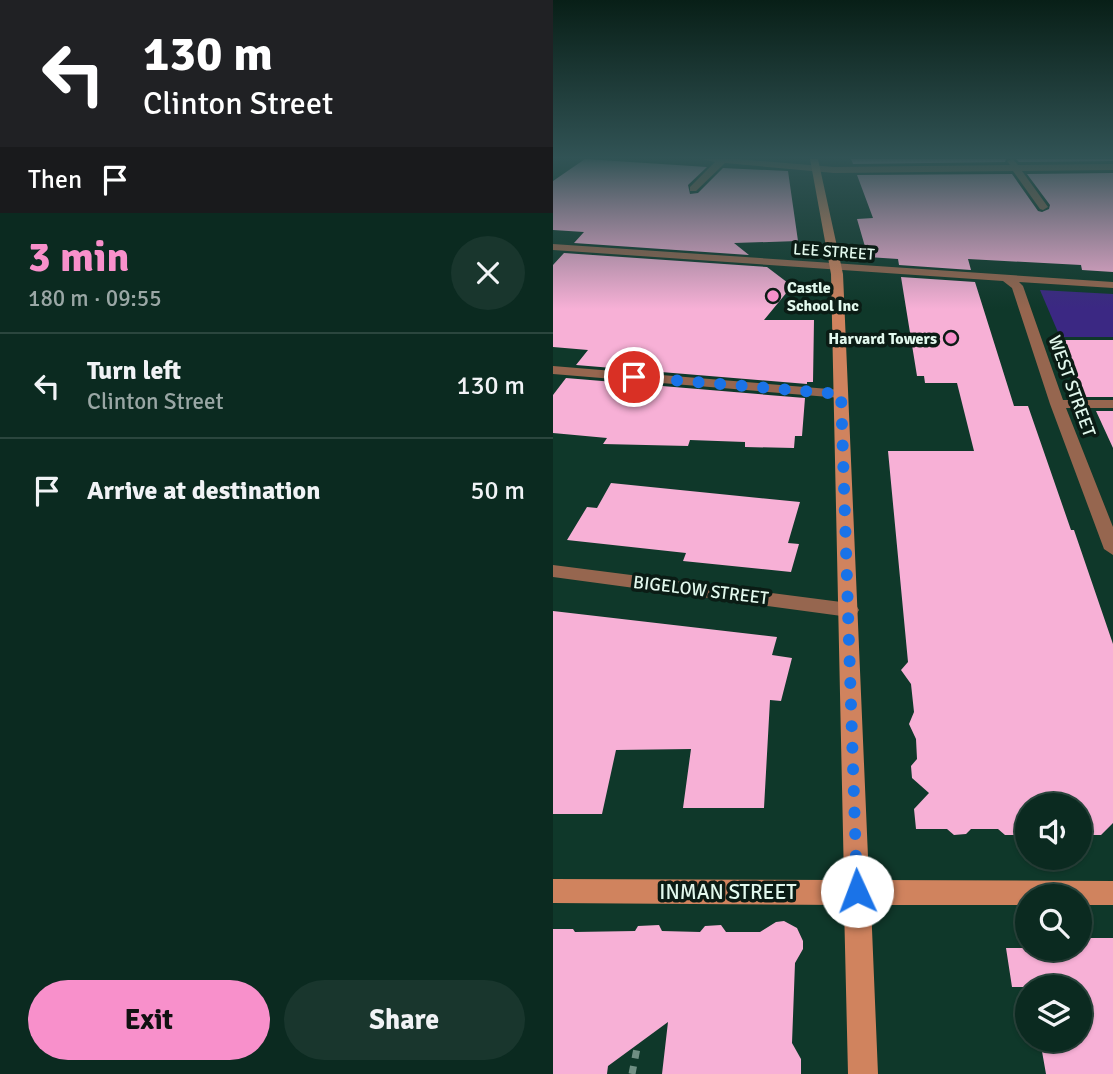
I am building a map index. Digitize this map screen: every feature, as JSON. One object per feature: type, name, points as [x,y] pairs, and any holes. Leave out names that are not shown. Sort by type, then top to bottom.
[{"type":"street","points":[[825,209],[837,266],[863,1074]]},
{"type":"street","name":"LEE STREET","points":[[553,247],[1113,285]]},
{"type":"street","name":"WEST STREET","points":[[1006,278],[1017,286],[1057,404],[1113,549]]},
{"type":"street","points":[[553,370],[841,394]]},
{"type":"street","points":[[1057,404],[1113,404]]},
{"type":"street","name":"BIGELOW STREET","points":[[553,572],[849,610]]},
{"type":"street","name":"INMAN STREET","points":[[553,891],[1113,893]]},
{"type":"path","points":[[632,1074],[638,1043]]},
{"type":"shaded area","points":[[1040,290],[1113,294],[1113,337],[1060,337]]},
{"type":"building","points":[[553,209],[793,209],[798,241],[734,243],[749,255],[574,243],[584,232],[553,230]]},
{"type":"building","points":[[870,209],[1037,209],[1042,212],[1049,209],[1113,209],[1113,272],[1082,270],[1081,265],[968,259],[971,270],[899,265],[898,259],[868,257],[857,219],[873,218]]},
{"type":"building","points":[[564,253],[767,267],[792,286],[764,320],[814,320],[813,382],[807,384],[576,365],[588,350],[553,347],[553,265]]},
{"type":"building","points":[[901,277],[975,282],[1014,406],[1028,406],[1113,644],[1113,823],[1101,835],[1092,835],[1092,793],[1015,793],[1015,835],[1005,835],[998,829],[971,829],[966,834],[954,835],[947,829],[916,829],[914,809],[929,793],[912,778],[911,766],[917,759],[916,739],[909,724],[914,712],[911,684],[901,670],[908,662],[888,451],[974,451],[957,383],[925,383],[924,376],[917,376]]},
{"type":"building","points":[[1061,340],[1113,340],[1113,397],[1083,397]]},
{"type":"building","points":[[566,378],[805,398],[802,436],[795,436],[794,448],[745,447],[745,442],[690,440],[688,446],[603,444],[607,438],[553,433],[553,395]]},
{"type":"building","points":[[1096,411],[1113,411],[1113,448]]},
{"type":"building","points":[[611,483],[800,502],[788,543],[799,544],[791,572],[683,561],[686,553],[567,540],[587,507],[597,508]]},
{"type":"building","points":[[553,611],[777,637],[772,655],[792,658],[781,701],[770,700],[764,808],[683,808],[691,749],[616,750],[602,814],[553,814]]},
{"type":"building","points":[[784,921],[797,928],[803,941],[803,949],[795,963],[792,1043],[801,1059],[801,1074],[662,1074],[668,1022],[608,1066],[607,1074],[553,1074],[553,929],[573,929],[575,932],[635,931],[638,926],[659,925],[662,931],[700,932],[705,926],[721,925],[726,932],[760,932],[776,922]]},
{"type":"building","points":[[1092,938],[1113,938],[1113,1074],[1046,1074],[1042,1052],[1092,1052],[1092,975],[1015,975],[1015,987],[1012,987],[1006,948],[1015,948],[1015,961],[1092,961]]},
{"type":"place","name":"Castle School Inc","points":[[773,296]]},
{"type":"place","name":"Harvard Towers","points":[[951,338]]},
{"type":"route","points":[[634,377],[841,394],[857,891]]}]
